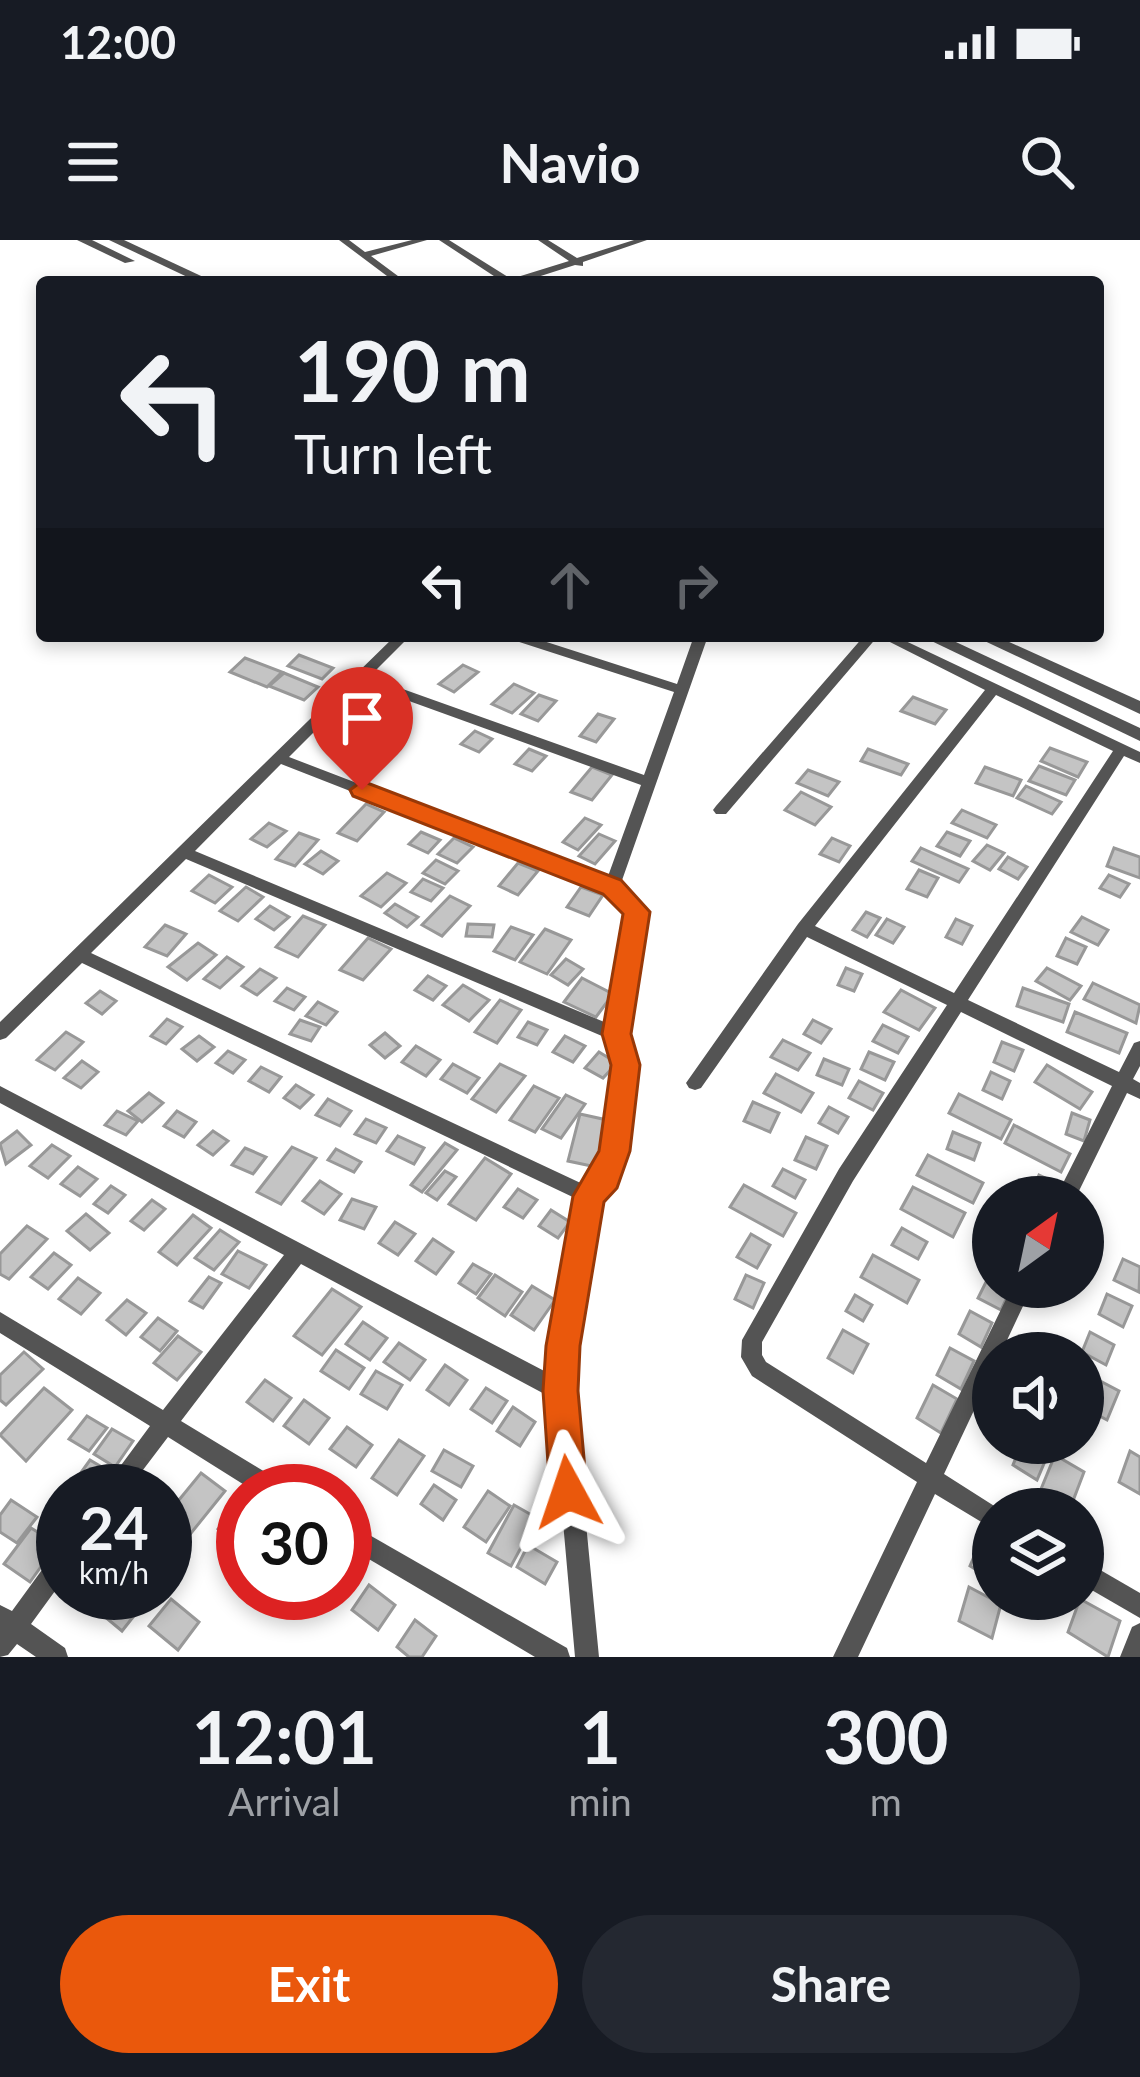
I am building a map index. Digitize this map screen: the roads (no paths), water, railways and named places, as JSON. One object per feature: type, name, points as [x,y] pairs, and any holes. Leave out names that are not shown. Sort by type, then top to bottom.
[{"type":"street","points":[[83,240],[160,276]]},
{"type":"street","points":[[115,240],[195,276]]},
{"type":"street","points":[[343,240],[393,276]]},
{"type":"street","points":[[364,255],[423,240]]},
{"type":"street","points":[[443,240],[501,276]]},
{"type":"street","points":[[542,240],[580,264]]},
{"type":"street","points":[[534,276],[644,240]]},
{"type":"street","points":[[0,1033],[398,642]]},
{"type":"street","points":[[534,642],[682,689]]},
{"type":"street","points":[[612,887],[699,642]]},
{"type":"street","points":[[722,810],[867,642]]},
{"type":"street","points":[[897,642],[1140,758]]},
{"type":"street","points":[[942,642],[1140,735]]},
{"type":"street","points":[[995,642],[1140,708]]},
{"type":"street","points":[[360,679],[648,782]]},
{"type":"street","points":[[695,1083],[804,928],[994,688]]},
{"type":"street","points":[[972,1505],[759,1369],[751,1357],[761,1317],[956,1002],[1121,749]]},
{"type":"street","points":[[279,758],[612,887],[638,916],[616,1034],[626,1065],[615,1151],[606,1178],[589,1196],[566,1322],[560,1391],[587,1657]]},
{"type":"street","points":[[183,852],[616,1034]]},
{"type":"street","points":[[804,928],[1131,1086]]},
{"type":"street","points":[[80,955],[589,1196]]},
{"type":"street","points":[[1078,1176],[1131,1086],[1140,1048]]},
{"type":"street","points":[[0,1094],[560,1391]]},
{"type":"street","points":[[132,1464],[299,1251]]},
{"type":"street","points":[[845,1657],[1012,1308]]},
{"type":"street","points":[[0,1322],[229,1464]]},
{"type":"street","points":[[372,1548],[558,1657]]},
{"type":"street","points":[[1104,1585],[1140,1606]]},
{"type":"street","points":[[36,1593],[5,1630],[56,1657]]},
{"type":"street","points":[[1132,1657],[1140,1635]]}]
